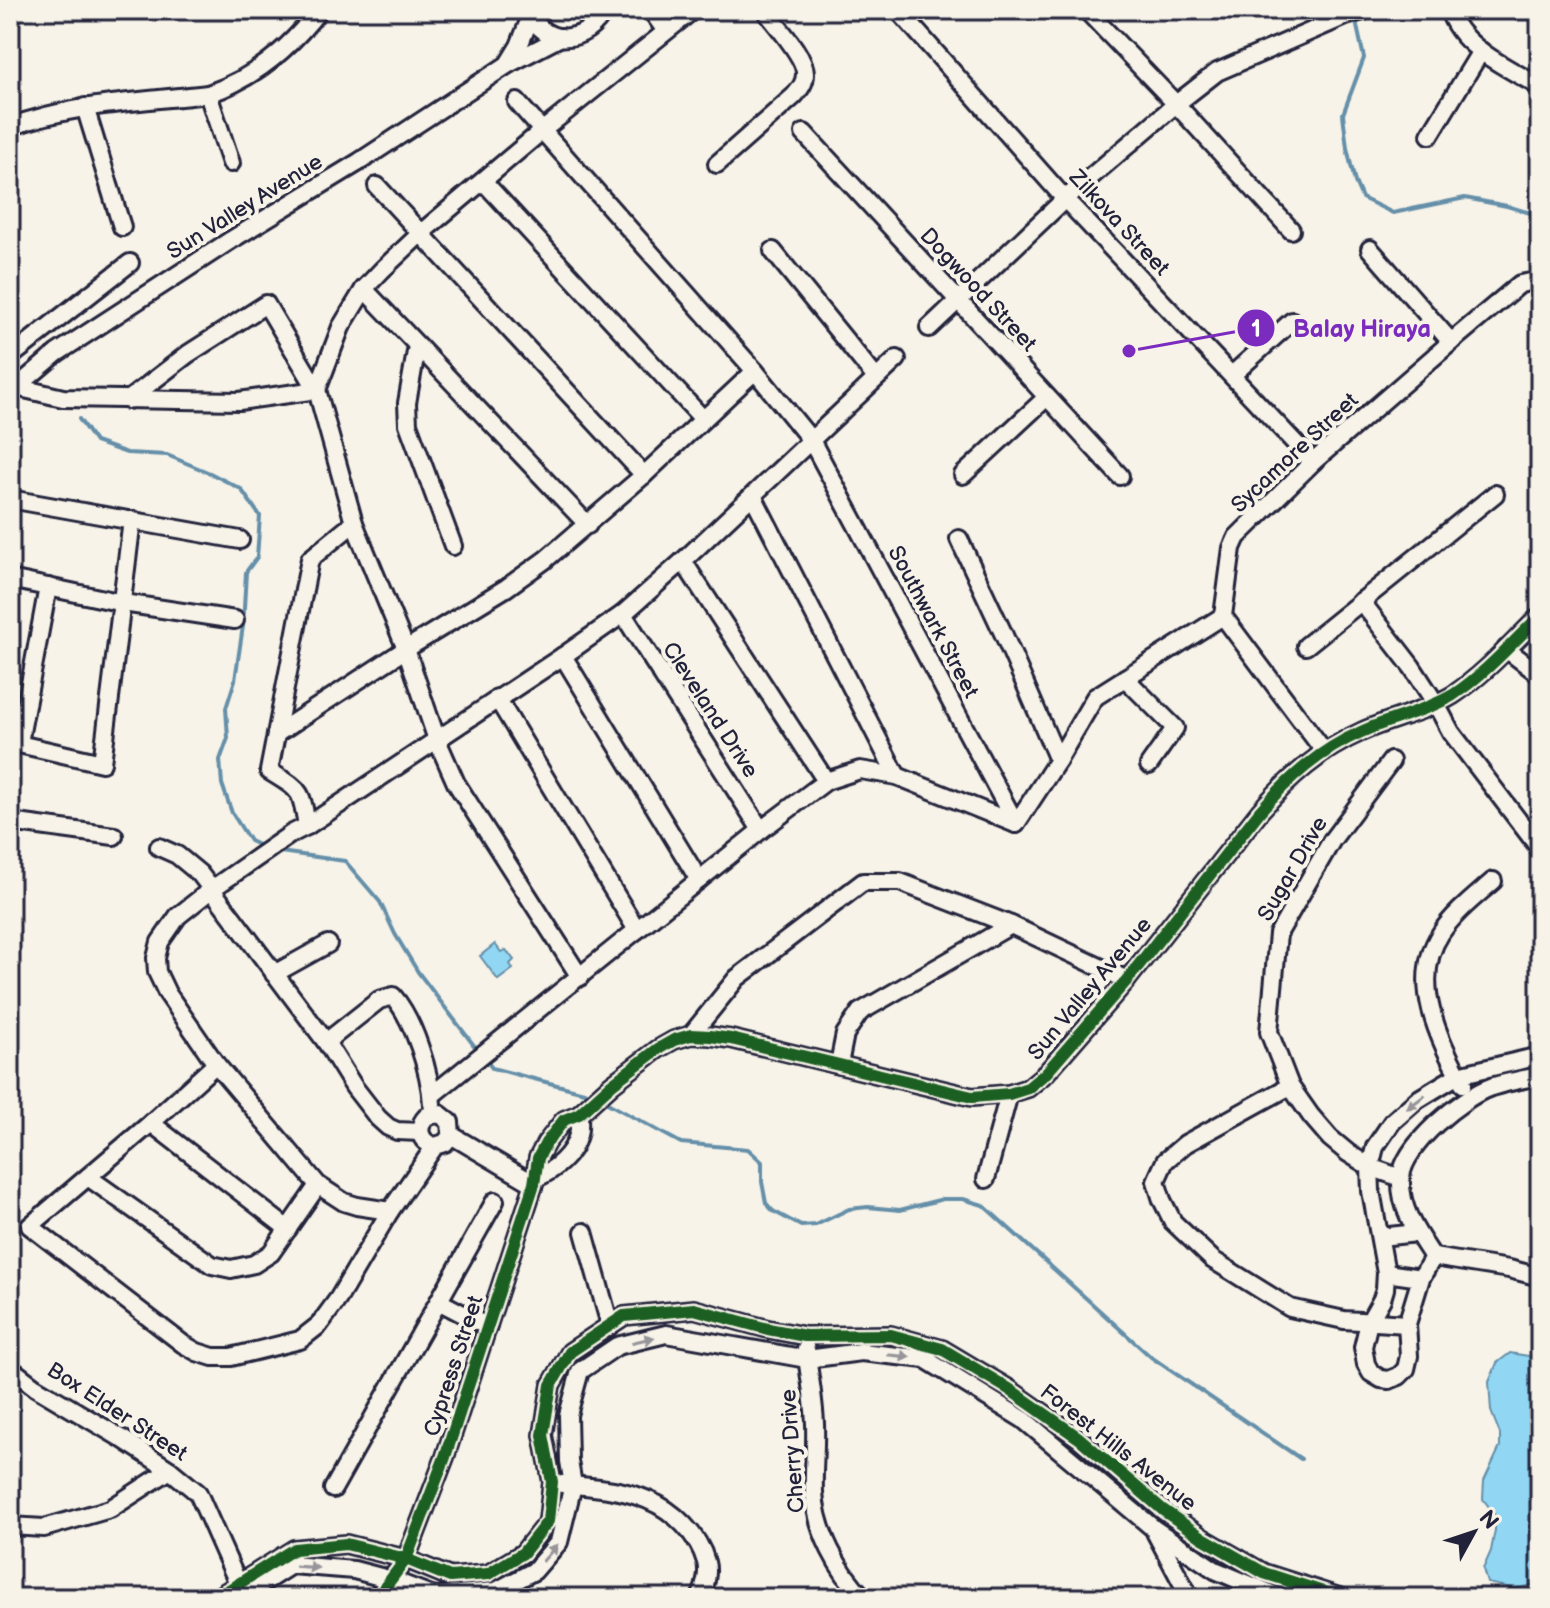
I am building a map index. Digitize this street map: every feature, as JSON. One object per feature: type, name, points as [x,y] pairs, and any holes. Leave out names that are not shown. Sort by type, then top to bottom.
[{"type":"street","points":[[10,127],[49,114],[85,107],[208,94],[225,89],[273,59],[319,10]]},
{"type":"street","name":"Sun Valley Avenue","points":[[12,387],[57,353],[507,65],[561,37],[572,37],[592,28],[604,10]]},
{"type":"street","points":[[651,10],[665,30]]},
{"type":"street","points":[[317,390],[341,327],[364,289],[421,233],[693,10]]},
{"type":"street","points":[[717,164],[794,96],[805,77],[799,56],[765,10]]},
{"type":"street","name":"Zilkova Street","points":[[898,10],[1065,199],[1313,462]]},
{"type":"street","points":[[929,328],[1065,199],[1217,72],[1346,16],[1367,10]]},
{"type":"street","points":[[1449,10],[1452,20],[1466,38],[1481,51],[1540,87]]},
{"type":"street","points":[[530,13],[544,30],[561,37]]},
{"type":"street","name":"Sun Valley Avenue","points":[[507,65],[519,46],[530,13]]},
{"type":"street","points":[[1095,13],[1291,230]]},
{"type":"street","points":[[1430,135],[1481,51]]},
{"type":"street","points":[[208,94],[231,163]]},
{"type":"street","name":"Southwark Street","points":[[517,102],[755,371],[811,440],[1016,824]]},
{"type":"street","points":[[85,107],[122,227]]},
{"type":"street","name":"Dogwood Street","points":[[804,133],[1120,476]]},
{"type":"street","points":[[483,181],[703,419]]},
{"type":"street","points":[[377,186],[644,475]]},
{"type":"street","points":[[1370,249],[1451,342]]},
{"type":"street","points":[[773,251],[876,378]]},
{"type":"street","points":[[10,357],[130,263]]},
{"type":"street","name":"Sycamore Street","points":[[1223,616],[1232,548],[1237,537],[1313,462],[1520,284],[1540,283]]},
{"type":"street","points":[[364,289],[588,525]]},
{"type":"street","points":[[128,400],[188,354],[266,304],[317,390],[354,523],[456,783],[580,977]]},
{"type":"street","points":[[1232,375],[1292,321]]},
{"type":"street","points":[[417,346],[407,403],[408,424],[453,546]]},
{"type":"street","points":[[390,1211],[344,1202],[318,1185],[216,1064],[167,993],[157,972],[160,942],[178,916],[212,889],[623,614],[897,359]]},
{"type":"street","points":[[276,734],[545,560],[644,475],[755,371]]},
{"type":"street","points":[[12,387],[63,398],[128,400],[239,401],[317,390]]},
{"type":"street","points":[[963,475],[1047,397]]},
{"type":"street","points":[[1306,646],[1495,494]]},
{"type":"street","points":[[753,496],[897,776]]},
{"type":"street","points":[[10,499],[240,540]]},
{"type":"street","points":[[48,587],[15,743],[102,763],[132,520]]},
{"type":"street","points":[[307,826],[300,794],[269,771],[310,559],[354,523]]},
{"type":"street","points":[[959,539],[1058,760]]},
{"type":"street","points":[[683,561],[826,781]]},
{"type":"street","points":[[10,579],[123,603],[235,620]]},
{"type":"street","points":[[1361,601],[1412,667],[1451,732],[1540,849]]},
{"type":"street","name":"Cleveland Drive","points":[[623,614],[761,830]]},
{"type":"street","points":[[432,1095],[826,781],[860,770],[897,776],[1016,824],[1095,697],[1223,616],[1324,751]]},
{"type":"street","name":"Sun Valley Avenue","points":[[691,1035],[731,1039],[972,1097],[1009,1094],[1028,1088],[1046,1073],[1127,980],[1279,789],[1324,751],[1361,732],[1452,695],[1473,680],[1540,616]]},
{"type":"street","points":[[1506,649],[1540,675]]},
{"type":"street","points":[[563,656],[699,880]]},
{"type":"street","points":[[1125,678],[1175,728],[1149,765]]},
{"type":"street","points":[[497,698],[637,930]]},
{"type":"street","name":"Sugar Drive","points":[[1391,761],[1332,840],[1278,934],[1269,1032],[1290,1086],[1330,1138],[1370,1167],[1401,1178]]},
{"type":"street","points":[[10,822],[114,836]]},
{"type":"street","points":[[159,847],[177,855],[200,874],[326,1042],[378,1118],[397,1131],[420,1132]]},
{"type":"street","points":[[1470,1097],[1430,1010],[1426,985],[1430,957],[1439,935],[1493,881]]},
{"type":"street","points":[[535,1181],[538,1158],[564,1120],[584,1109],[658,1049],[691,1035],[737,978],[863,882],[900,882],[1011,925],[1127,980]]},
{"type":"street","points":[[839,1064],[845,1034],[860,1012],[1011,925]]},
{"type":"street","points":[[274,974],[328,944]]},
{"type":"street","points":[[326,1042],[379,1000],[393,996],[403,1007],[424,1059],[433,1114]]},
{"type":"street","points":[[1433,1257],[1421,1278],[1407,1324],[1409,1356],[1406,1369],[1389,1380],[1381,1379],[1371,1373],[1363,1347],[1369,1322],[1382,1299],[1386,1273],[1371,1191],[1370,1167],[1375,1147],[1392,1122],[1417,1100],[1458,1075],[1540,1056]]},
{"type":"street","points":[[216,1064],[30,1226],[197,1352],[213,1357],[231,1357],[300,1340],[319,1325],[390,1211],[435,1146],[445,1143],[451,1135],[450,1122],[440,1114],[423,1120],[420,1132],[425,1141],[435,1146]]},
{"type":"street","points":[[1540,1076],[1492,1087],[1470,1097],[1422,1137],[1404,1164],[1401,1178],[1409,1219],[1433,1257],[1540,1277]]},
{"type":"street","points":[[1290,1086],[1185,1144],[1165,1161],[1156,1181],[1162,1200],[1173,1222],[1213,1260],[1290,1308],[1344,1320],[1407,1324]]},
{"type":"street","points":[[986,1179],[1009,1094]]},
{"type":"street","points":[[535,1181],[554,1169],[572,1147],[579,1134],[584,1109]]},
{"type":"street","points":[[151,1123],[288,1229]]},
{"type":"street","points":[[451,1135],[535,1181]]},
{"type":"street","points":[[88,1177],[212,1265],[231,1269],[254,1264],[271,1253],[318,1185]]},
{"type":"street","name":"Cypress Street","points":[[377,1598],[406,1559],[445,1457],[535,1181]]},
{"type":"street","points":[[333,1489],[495,1201]]},
{"type":"street","points":[[584,1232],[610,1325]]},
{"type":"street","points":[[1380,1237],[1417,1233]]},
{"type":"street","points":[[1386,1273],[1421,1278]]},
{"type":"street","points":[[440,1302],[488,1327]]},
{"type":"street","name":"Forest Hills Avenue","points":[[238,1590],[294,1549],[346,1544],[406,1559],[450,1577],[488,1574],[523,1553],[548,1521],[552,1482],[543,1435],[551,1385],[570,1352],[624,1316],[694,1309],[805,1336],[891,1335],[942,1349],[1009,1389],[1079,1438],[1163,1510],[1203,1538],[1264,1573],[1342,1598]]},
{"type":"street","name":"Forest Hills Avenue","points":[[216,1598],[291,1565],[354,1570],[434,1596],[496,1591],[534,1571],[559,1542],[573,1485],[568,1415],[580,1371],[617,1346],[666,1334],[807,1359],[861,1352],[925,1359],[1024,1420],[1153,1528],[1215,1570],[1281,1598]]},
{"type":"street","name":"Cherry Drive","points":[[805,1336],[815,1424],[816,1507],[828,1544],[855,1594]]},
{"type":"street","name":"Box Elder Street","points":[[10,1368],[35,1387],[170,1470],[198,1493],[238,1590]]},
{"type":"street","points":[[10,1526],[44,1528],[110,1509],[170,1470]]},
{"type":"street","points":[[552,1482],[620,1491],[649,1500],[674,1516],[695,1538],[707,1563],[705,1588],[700,1598]]},
{"type":"street","points":[[1163,1510],[1153,1528],[1190,1598]]},
{"type":"water","points":[[495,944],[501,952],[506,950],[514,960],[510,964],[513,969],[498,980],[480,956]]},
{"type":"water","points":[[1510,1353],[1534,1357],[1540,1362],[1540,1583],[1516,1589],[1487,1583],[1483,1569],[1495,1530],[1495,1515],[1483,1499],[1484,1481],[1500,1447],[1500,1434],[1491,1411],[1489,1382],[1497,1363]]},
{"type":"waterway","points":[[1355,17],[1364,58],[1343,114],[1347,148],[1362,198],[1393,213],[1465,198],[1540,216]]},
{"type":"waterway","points":[[79,419],[95,442],[127,453],[167,455],[241,489],[260,516],[257,557],[246,572],[243,626],[235,680],[226,708],[228,738],[220,760],[222,784],[232,813],[250,841],[265,848]]},
{"type":"waterway","points":[[273,851],[345,861],[380,902],[418,972],[479,1052]]},
{"type":"waterway","points":[[485,1059],[492,1068],[592,1096]]},
{"type":"waterway","points":[[600,1099],[681,1143],[748,1149],[762,1162],[766,1203],[773,1211],[801,1226],[816,1225],[849,1209],[900,1210],[943,1199],[963,1199],[983,1205],[1151,1357],[1301,1459]]},
{"type":"cycle path","points":[[377,1598],[406,1559],[445,1457],[534,1184],[538,1158],[564,1120],[579,1114],[658,1049],[691,1035],[731,1039],[972,1097],[1009,1094],[1028,1088],[1046,1073],[1127,980],[1282,787],[1319,756],[1346,739],[1453,695],[1487,668],[1540,616]]},
{"type":"cycle path","points":[[216,1598],[294,1549],[346,1544],[406,1559],[450,1577],[488,1574],[523,1553],[548,1521],[552,1482],[543,1435],[551,1385],[570,1352],[624,1316],[694,1309],[805,1336],[891,1335],[942,1349],[1009,1389],[1079,1438],[1163,1510],[1203,1538],[1264,1573],[1342,1598]]},
{"type":"place","name":"Balay Hiraya","points":[[1129,351]]}]
